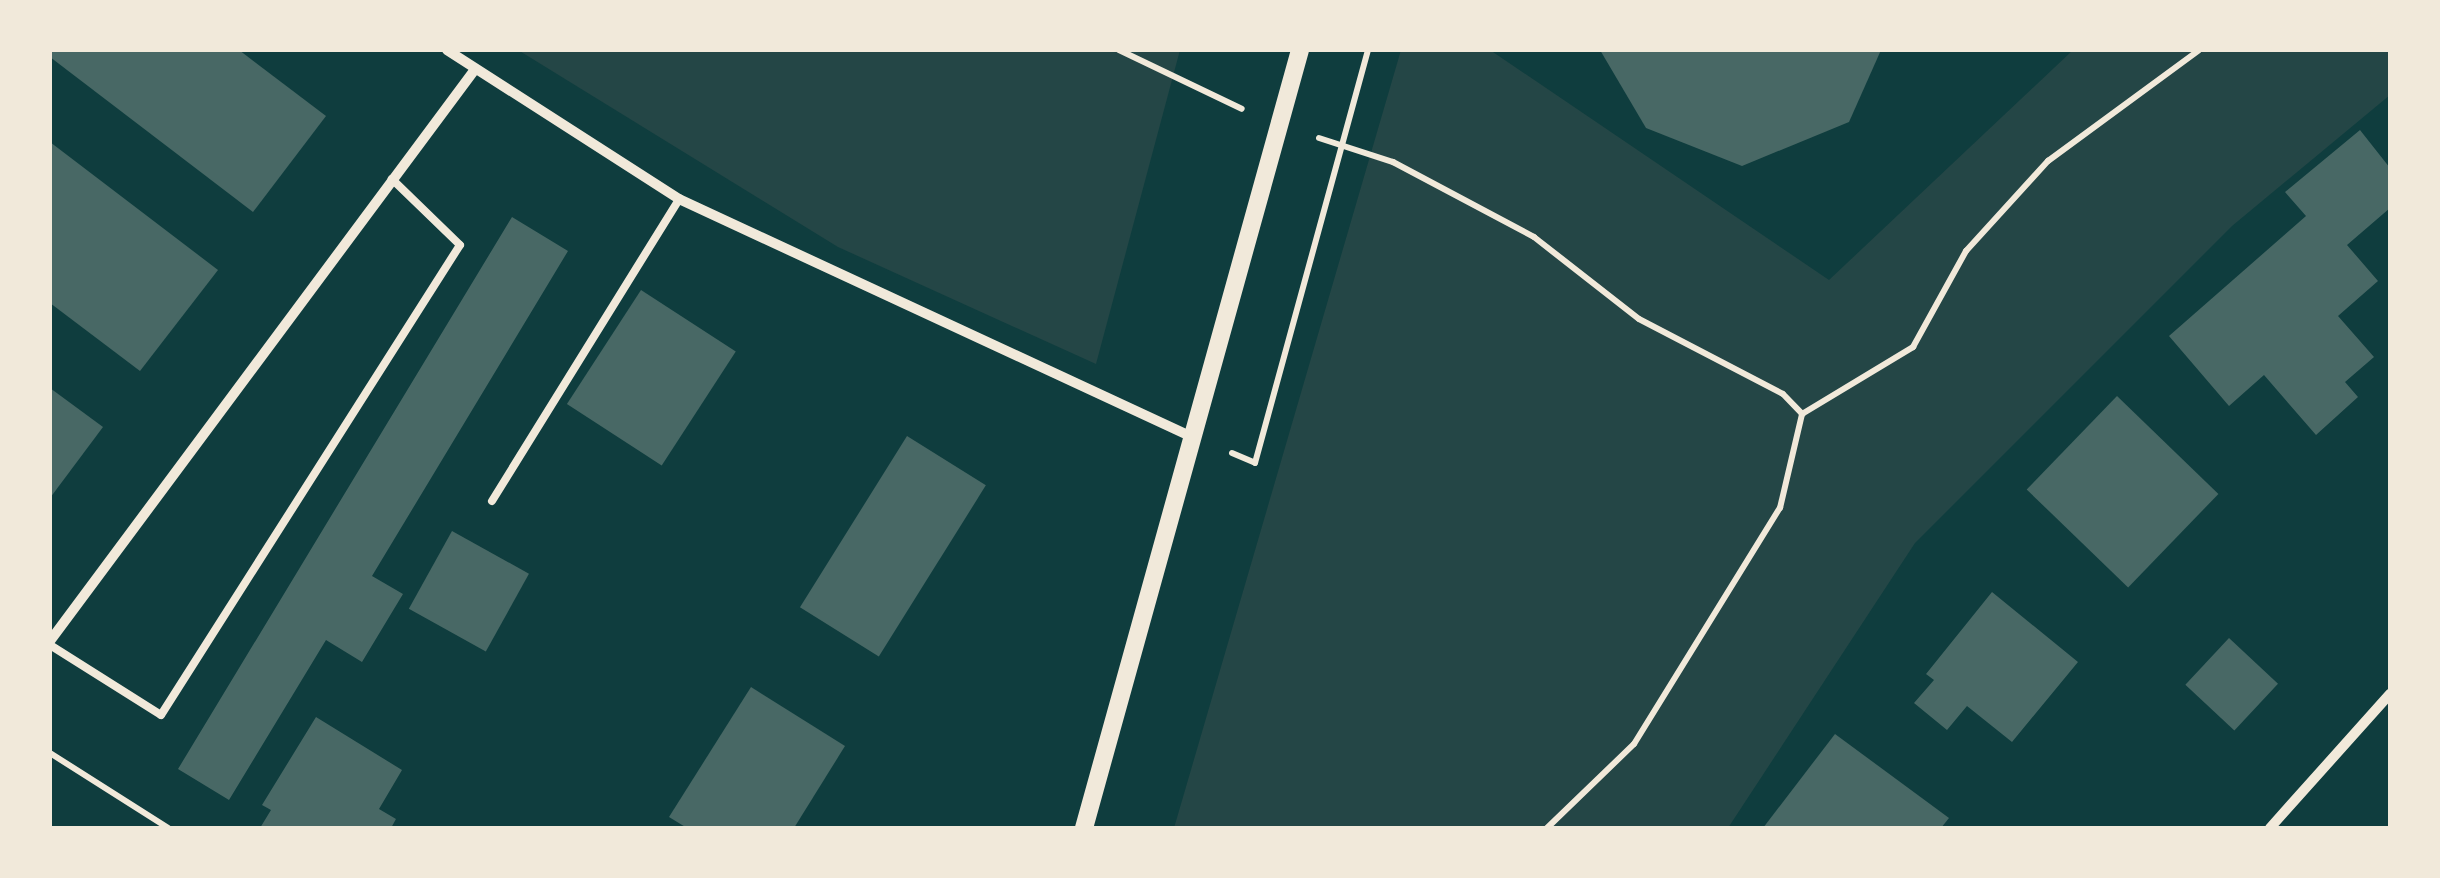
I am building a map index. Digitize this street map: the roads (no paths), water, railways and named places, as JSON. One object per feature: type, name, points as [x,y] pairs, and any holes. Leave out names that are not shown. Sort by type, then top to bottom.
[{"type":"street","points":[[447,50],[474,72],[679,200],[1195,438]]},
{"type":"street","points":[[1084,828],[1300,50]]},
{"type":"street","points":[[50,643],[474,72]]},
{"type":"street","points":[[2270,828],[2390,694]]},
{"type":"lane","points":[[50,643],[161,716],[460,245],[392,178]]},
{"type":"lane","points":[[492,501],[679,200]]}]
